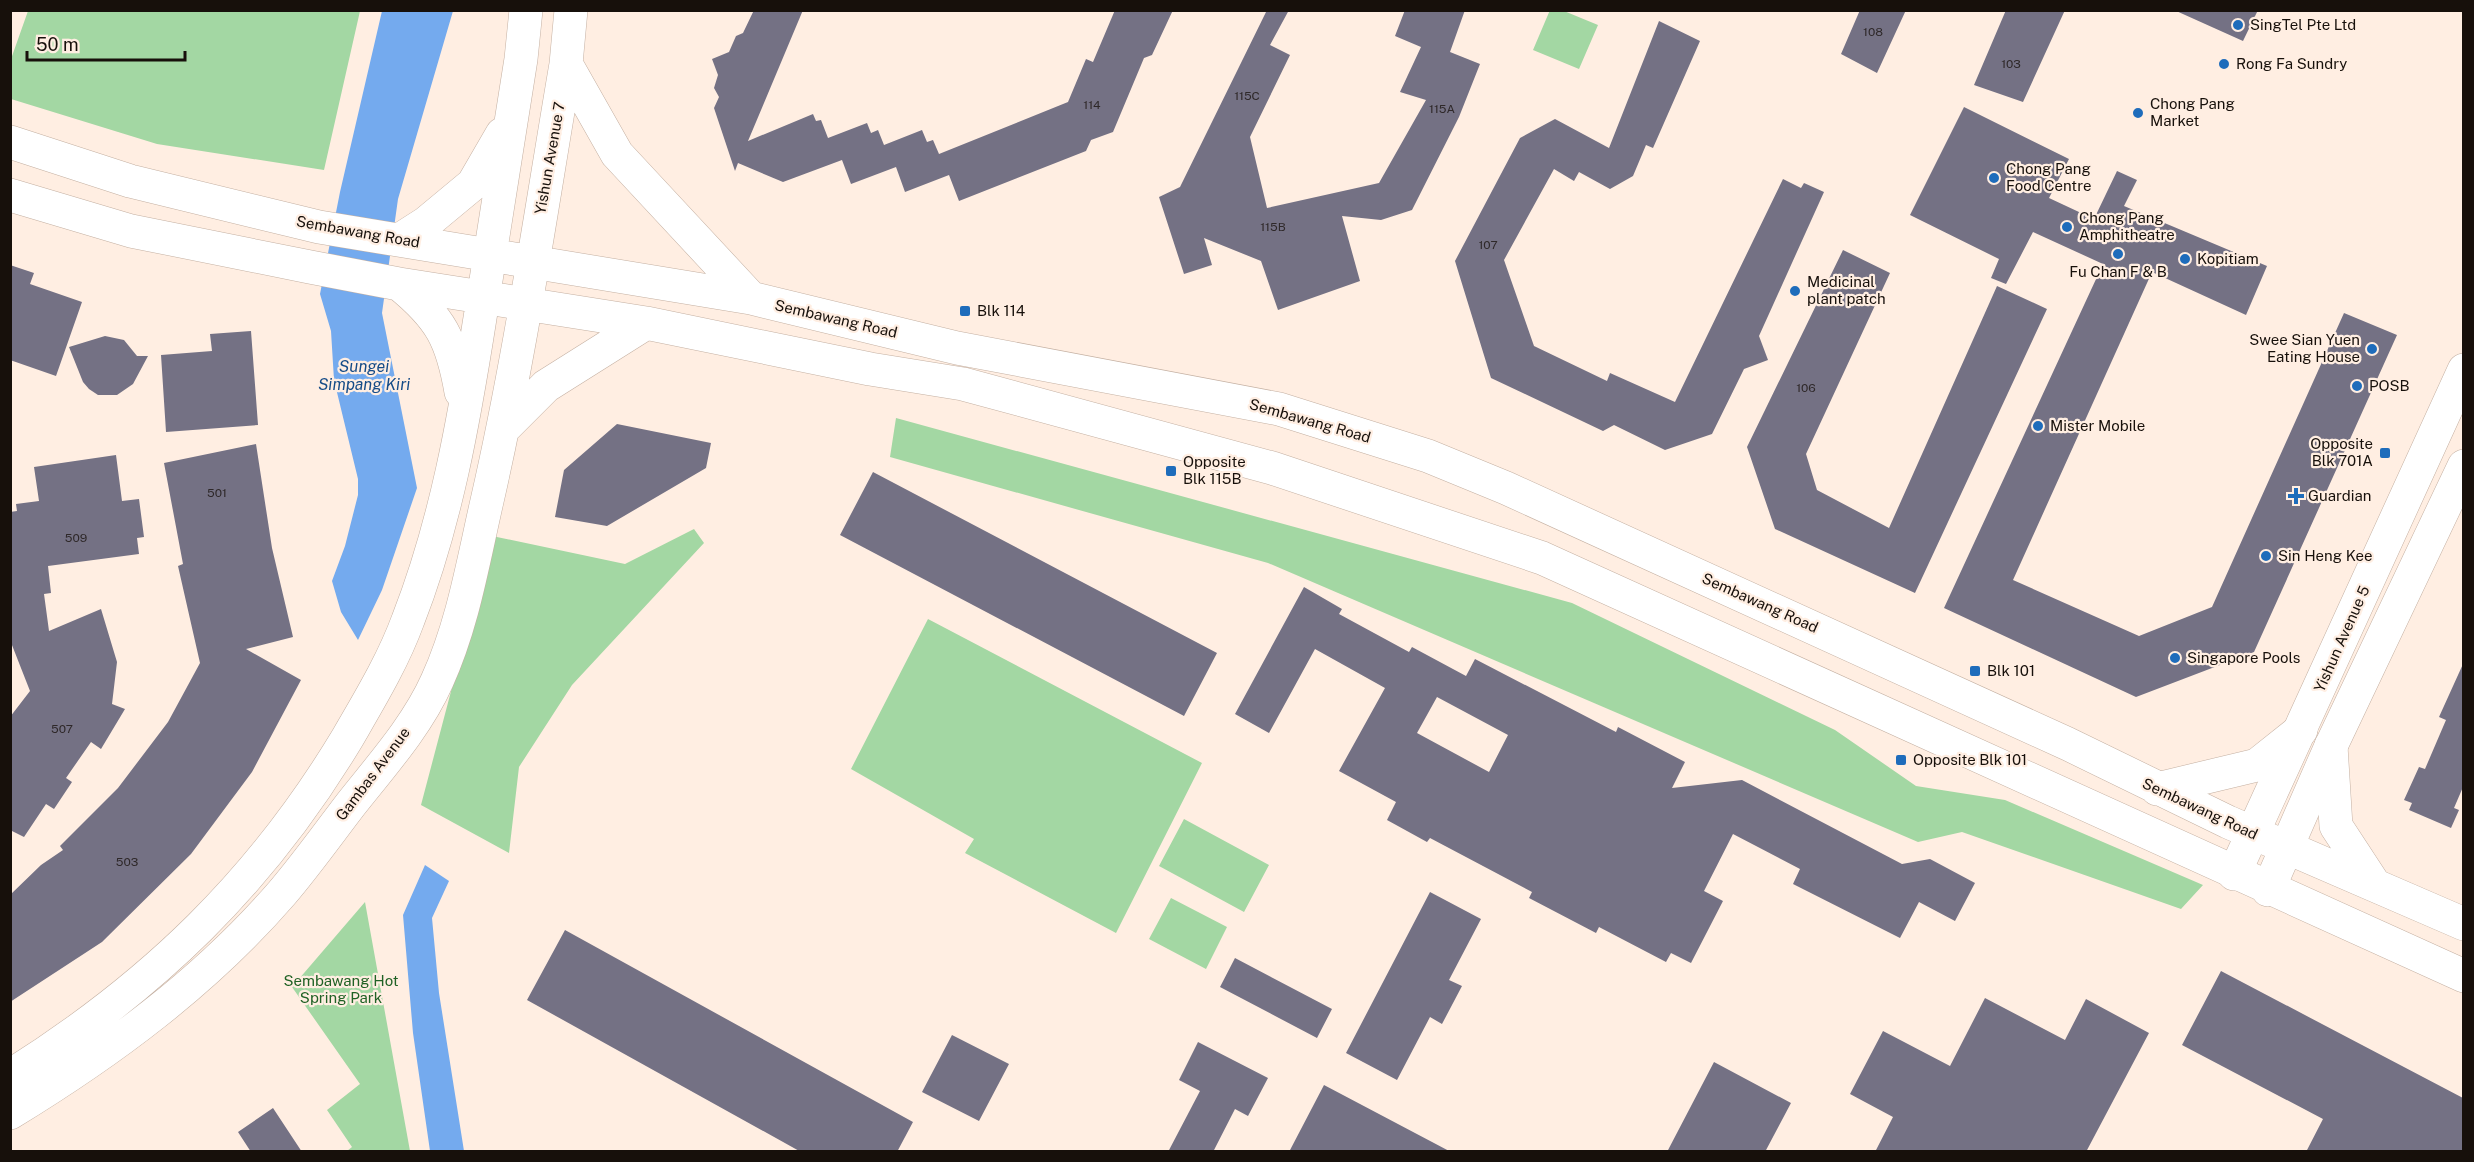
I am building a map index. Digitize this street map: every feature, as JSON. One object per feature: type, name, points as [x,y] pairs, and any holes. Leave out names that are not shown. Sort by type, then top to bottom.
[{"type":"main road","points":[[10,1076],[52,1050],[123,998],[184,945],[238,890],[310,798],[376,690],[409,620],[456,460],[511,120],[526,10]]},
{"type":"main road","name":"Yishun Avenue 7","points":[[525,305],[566,64],[572,10]]},
{"type":"main road","points":[[566,64],[617,154],[751,298]]},
{"type":"main road","points":[[401,239],[426,223],[473,184],[511,120]]},
{"type":"main road","name":"Sembawang Road","points":[[10,142],[130,181],[320,227],[751,298],[957,348],[1279,410],[1428,456],[1528,498],[2068,744],[2252,833],[2463,924]]},
{"type":"main road","points":[[10,195],[131,231],[310,267],[397,284],[646,323],[870,369],[963,384],[1272,468],[1542,558],[2268,890],[2463,976]]},
{"type":"main road","points":[[397,284],[426,306],[443,330],[453,353],[465,412]]},
{"type":"main road","name":"Gambas Avenue","points":[[10,1113],[63,1081],[145,1022],[207,969],[282,893],[403,735],[436,684],[459,624],[503,429],[525,305]]},
{"type":"main road","points":[[503,429],[546,386],[646,323]]},
{"type":"main road","name":"Yishun Avenue 5","points":[[2234,874],[2463,370]]},
{"type":"main road","points":[[2268,890],[2331,746],[2463,466]]},
{"type":"main road","points":[[2157,789],[2258,765],[2301,730]]},
{"type":"main road","points":[[2331,746],[2336,826],[2374,884]]},
{"type":"green space","points":[[1550,10],[1564,11],[1598,25],[1579,69],[1533,50]]},
{"type":"green space","points":[[28,11],[360,11],[324,170],[157,144],[11,99],[11,59]]},
{"type":"green space","points":[[896,418],[1572,603],[1835,730],[1916,786],[2005,800],[2203,885],[2181,909],[1962,832],[1918,842],[1268,563],[890,457]]},
{"type":"green space","points":[[694,529],[704,543],[572,685],[519,767],[509,853],[421,805],[492,536],[625,564]]},
{"type":"green space","points":[[928,619],[1202,763],[1116,933],[965,853],[974,839],[851,769]]},
{"type":"green space","points":[[1184,819],[1269,865],[1244,912],[1159,866]]},
{"type":"green space","points":[[1171,898],[1227,927],[1206,969],[1149,939]]},
{"type":"green space","name":"Sembawang Hot Spring Park","points":[[365,902],[410,1151],[347,1151],[352,1147],[327,1110],[360,1084],[292,987]]},
{"type":"water","name":"Sungei Simpang Kiri","points":[[382,11],[453,11],[398,199],[382,313],[417,488],[382,590],[358,640],[341,612],[332,581],[345,546],[358,495],[358,479],[334,380],[331,331],[320,294],[340,192]]},
{"type":"water","points":[[425,865],[449,881],[432,918],[439,993],[464,1151],[430,1151],[413,1033],[403,915]]},
{"type":"building","points":[[754,10],[803,10],[748,141],[813,114],[816,121],[821,120],[828,138],[867,123],[871,133],[878,130],[884,145],[922,130],[927,142],[933,140],[939,154],[1068,102],[1086,59],[1093,62],[1115,10],[1173,10],[1152,55],[1144,58],[1113,132],[1091,140],[1086,151],[959,201],[949,175],[905,192],[896,167],[851,184],[842,160],[783,182],[738,163],[735,171],[714,108],[719,97],[714,88],[718,75],[712,59],[729,52],[736,36],[743,33]]},
{"type":"building","points":[[1267,10],[1289,10],[1270,45],[1290,55],[1250,137],[1267,208],[1379,183],[1426,100],[1400,92],[1421,47],[1395,36],[1405,10],[1465,10],[1450,52],[1480,64],[1459,117],[1412,210],[1381,220],[1342,216],[1360,281],[1278,310],[1261,261],[1204,238],[1212,265],[1184,274],[1159,197],[1180,187]]},
{"type":"building","points":[[1860,10],[1906,10],[1877,73],[1841,54]]},
{"type":"building","points":[[2006,10],[2065,10],[2023,102],[1974,85]]},
{"type":"building","points":[[2174,10],[2258,10],[2243,41]]},
{"type":"building","points":[[1659,21],[1700,41],[1653,148],[1646,145],[1633,176],[1610,189],[1579,172],[1574,181],[1554,169],[1504,260],[1534,346],[1607,381],[1610,373],[1675,402],[1783,179],[1801,188],[1804,183],[1824,192],[1759,336],[1768,360],[1744,369],[1712,434],[1665,450],[1614,425],[1603,431],[1491,378],[1455,261],[1520,138],[1555,119],[1609,148]]},
{"type":"building","points":[[1964,107],[2069,159],[2049,198],[2094,219],[2117,171],[2137,180],[2124,206],[2267,266],[2246,315],[2152,272],[2013,580],[2139,636],[2212,607],[2344,313],[2397,335],[2254,652],[2136,697],[1944,608],[2103,264],[2033,232],[2006,284],[1991,278],[1999,259],[1910,215]]},
{"type":"building","points":[[1843,250],[1890,273],[1806,454],[1817,490],[1889,528],[1997,286],[2047,309],[1915,593],[1775,529],[1747,447]]},
{"type":"building","points":[[10,265],[34,273],[30,284],[82,302],[56,376],[10,360]]},
{"type":"building","points":[[251,331],[258,425],[166,432],[161,355],[212,351],[210,334]]},
{"type":"building","points":[[105,336],[124,340],[137,356],[148,356],[133,384],[117,395],[98,395],[89,389],[83,382],[69,347]]},
{"type":"building","points":[[617,424],[711,443],[706,468],[607,526],[555,517],[564,470]]},
{"type":"building","points":[[256,444],[272,548],[293,637],[246,649],[301,680],[252,772],[191,854],[102,942],[10,1002],[10,895],[41,865],[63,850],[60,846],[118,788],[168,722],[200,663],[178,566],[183,564],[164,463]]},
{"type":"building","points":[[116,455],[122,501],[139,499],[144,537],[137,538],[139,554],[48,566],[51,593],[44,594],[49,631],[101,609],[117,662],[112,704],[125,709],[101,749],[91,742],[66,778],[72,782],[54,809],[46,804],[24,837],[10,830],[10,717],[30,691],[10,640],[10,512],[17,511],[16,504],[39,501],[34,467]]},
{"type":"building","points":[[873,472],[1217,653],[1184,716],[840,535]]},
{"type":"building","points":[[1304,587],[1342,609],[1339,614],[1409,652],[1412,647],[1466,676],[1475,659],[1616,732],[1618,727],[1685,762],[1672,788],[1742,780],[1902,864],[1930,859],[1975,883],[1955,921],[1919,902],[1900,938],[1793,884],[1800,869],[1733,834],[1704,891],[1723,901],[1691,963],[1671,953],[1666,962],[1599,927],[1596,933],[1529,898],[1532,892],[1430,838],[1427,842],[1387,820],[1396,802],[1339,771],[1385,688],[1315,649],[1269,733],[1235,714]],"holes":[[[1437,697],[1508,735],[1489,772],[1417,733]]]},
{"type":"building","points":[[2463,664],[2463,787],[2454,808],[2459,810],[2451,828],[2409,810],[2412,803],[2404,800],[2419,767],[2425,769],[2446,720],[2439,717]]},
{"type":"building","points":[[1430,892],[1481,919],[1449,980],[1462,986],[1442,1024],[1430,1017],[1397,1080],[1346,1053]]},
{"type":"building","points":[[565,930],[913,1122],[897,1152],[801,1152],[527,1000]]},
{"type":"building","points":[[1235,958],[1332,1009],[1317,1038],[1220,987]]},
{"type":"building","points":[[2221,971],[2463,1098],[2463,1152],[2306,1152],[2323,1119],[2182,1045]]},
{"type":"building","points":[[1985,998],[2065,1040],[2086,999],[2149,1033],[2086,1152],[1875,1152],[1893,1117],[1850,1094],[1883,1031],[1950,1066]]},
{"type":"building","points":[[952,1035],[1009,1064],[979,1121],[922,1092]]},
{"type":"building","points":[[1198,1042],[1268,1078],[1248,1116],[1235,1109],[1213,1152],[1168,1152],[1200,1091],[1179,1080]]},
{"type":"building","points":[[1714,1062],[1791,1103],[1765,1152],[1667,1152]]},
{"type":"building","points":[[1324,1085],[1451,1152],[1289,1152]]},
{"type":"building","points":[[273,1108],[302,1152],[251,1152],[238,1132]]},
{"type":"place","name":"SingTel Pte Ltd","points":[[2238,25]]},
{"type":"place","name":"Rong Fa Sundry","points":[[2224,64]]},
{"type":"place","name":"Chong Pang Market","points":[[2138,113]]},
{"type":"place","name":"Chong Pang Food Centre","points":[[1994,178]]},
{"type":"place","name":"Chong Pang Amphitheatre","points":[[2067,227]]},
{"type":"place","name":"Fu Chan F & B","points":[[2118,254]]},
{"type":"place","name":"Kopitiam","points":[[2185,259]]},
{"type":"place","name":"Medicinal plant patch","points":[[1795,291]]},
{"type":"place","name":"Blk 114","points":[[965,311]]},
{"type":"place","name":"Swee Sian Yuen Eating House","points":[[2372,349]]},
{"type":"place","name":"POSB","points":[[2357,386]]},
{"type":"place","name":"Mister Mobile","points":[[2038,426]]},
{"type":"place","name":"Opposite Blk 701A","points":[[2385,453]]},
{"type":"place","name":"Opposite Blk 115B","points":[[1171,471]]},
{"type":"place","name":"Guardian","points":[[2296,496]]},
{"type":"place","name":"Sin Heng Kee","points":[[2266,556]]},
{"type":"place","name":"Singapore Pools","points":[[2175,658]]},
{"type":"place","name":"Blk 101","points":[[1975,671]]},
{"type":"place","name":"Opposite Blk 101","points":[[1901,760]]}]
